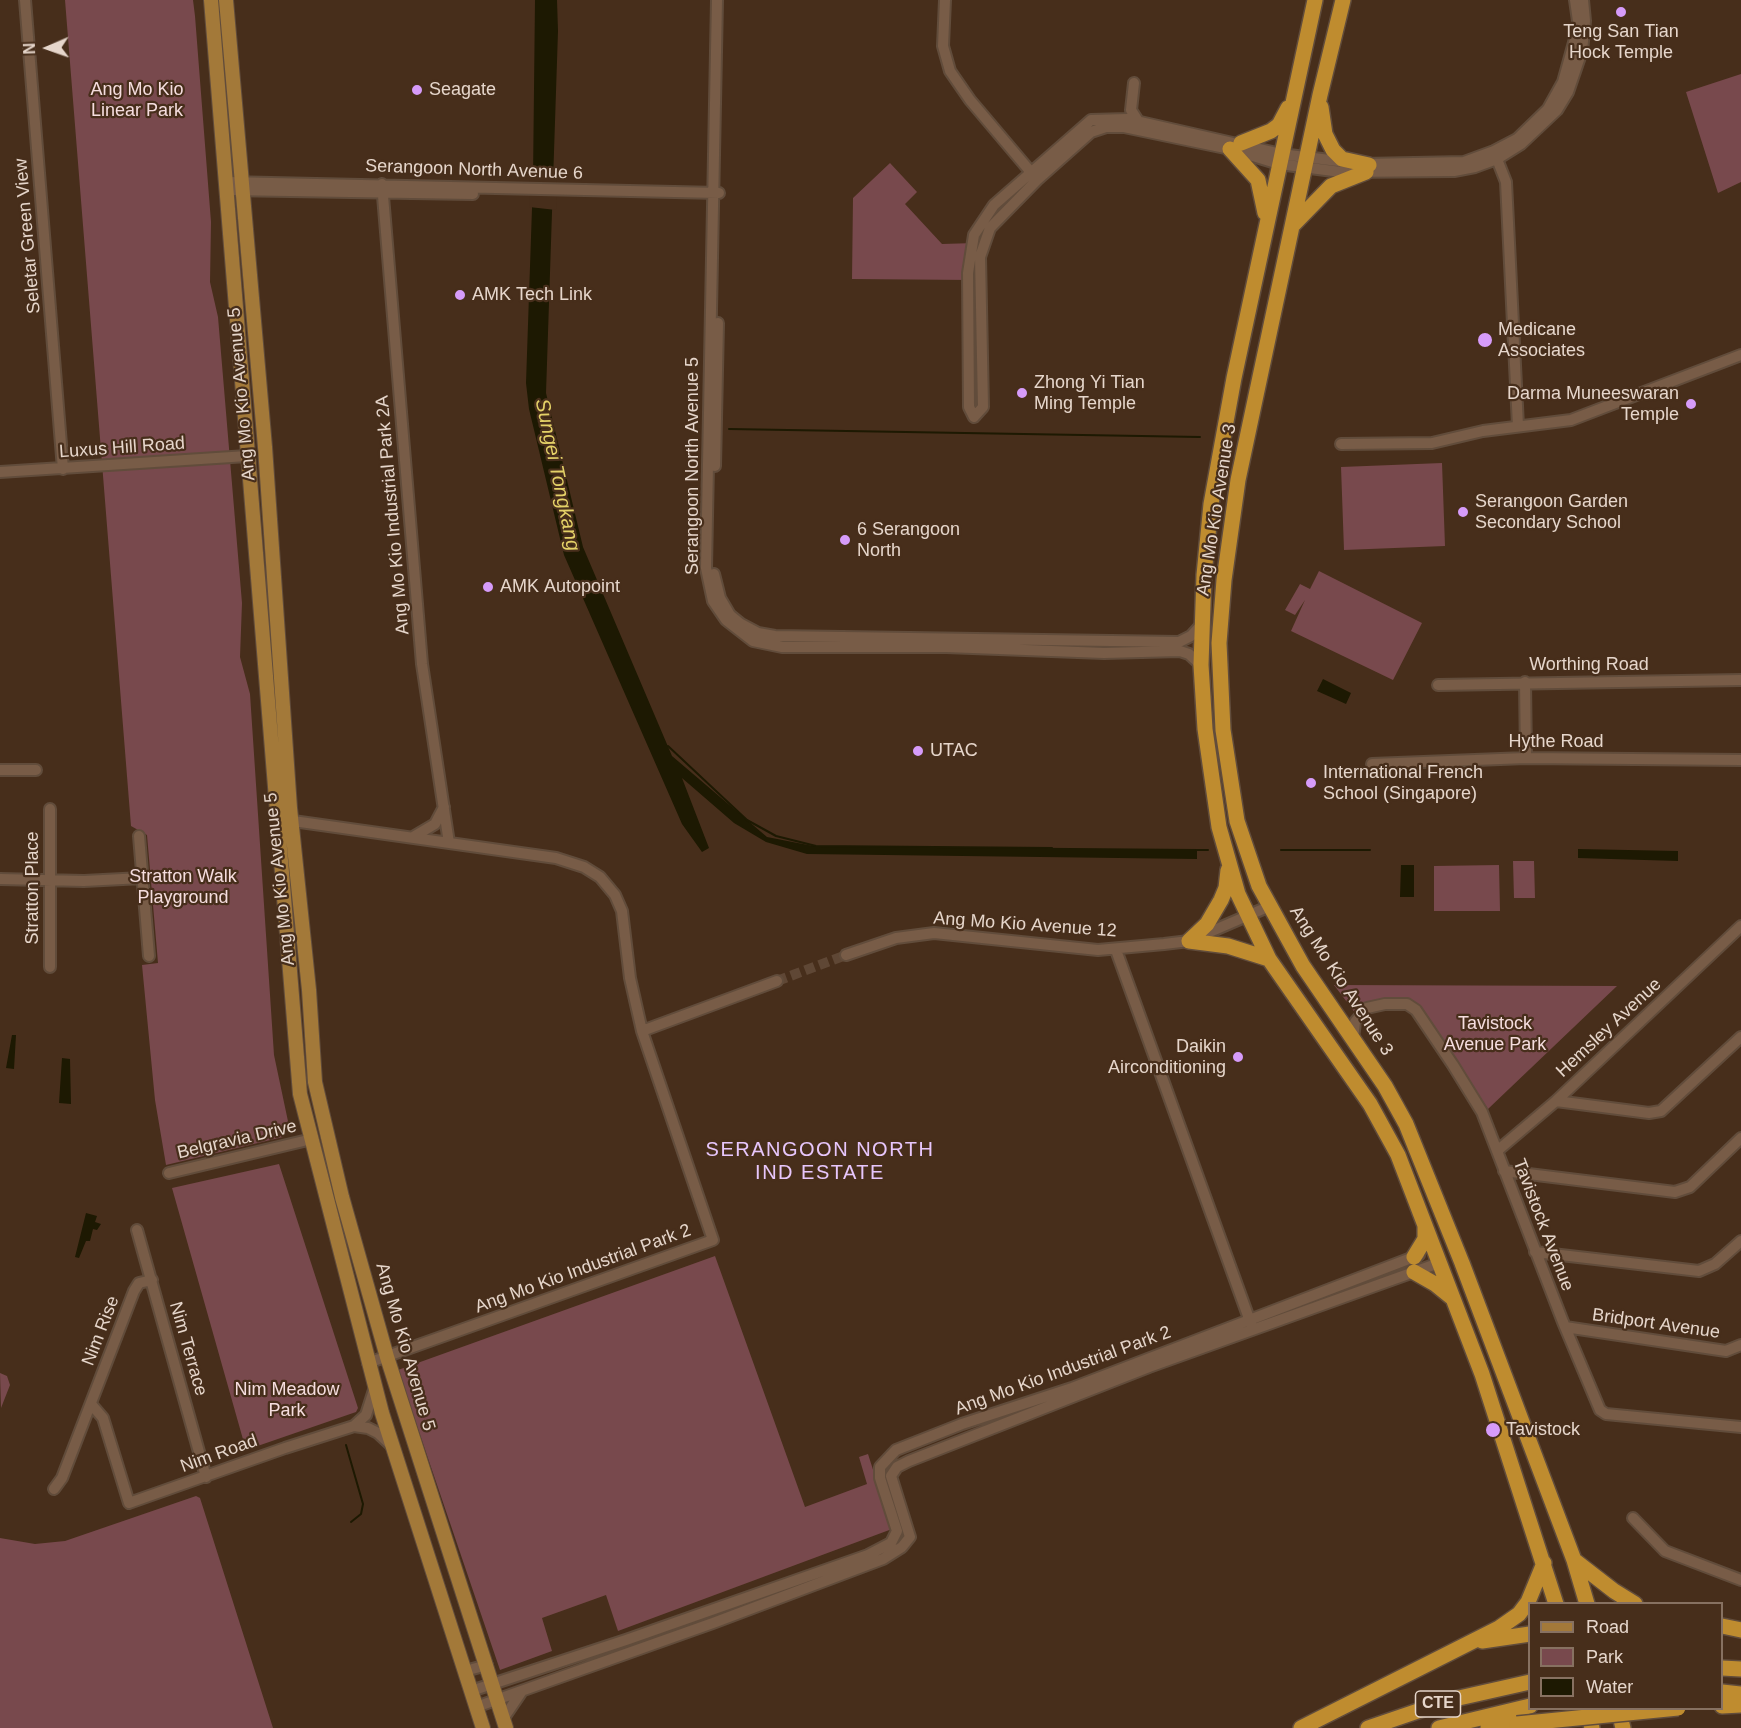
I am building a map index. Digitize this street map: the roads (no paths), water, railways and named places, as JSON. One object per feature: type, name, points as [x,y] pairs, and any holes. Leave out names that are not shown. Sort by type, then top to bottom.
[{"type":"highway","name":"Ang Mo Kio Avenue 3","points":[[1315,0],[1215,474],[1202,625],[1201,665],[1205,729],[1219,826],[1228,865],[1269,959],[1364,1096],[1391,1142],[1482,1374],[1555,1602]]},
{"type":"highway","name":"Ang Mo Kio Avenue 3","points":[[1343,0],[1320,95],[1238,480],[1224,580],[1219,643],[1223,730],[1237,822],[1258,886],[1303,966],[1385,1086],[1409,1133],[1462,1263],[1575,1560],[1586,1602]]},
{"type":"highway","points":[[1267,225],[1258,180],[1235,146],[1271,132],[1279,125],[1296,93]]},
{"type":"highway","points":[[1320,95],[1325,134],[1333,150],[1342,159],[1368,169]]},
{"type":"highway","points":[[1294,224],[1331,186],[1368,169]]},
{"type":"highway","points":[[1244,338],[1261,338],[1267,345]]},
{"type":"highway","points":[[1189,941],[1207,924],[1221,900],[1226,888],[1228,865]]},
{"type":"highway","points":[[1189,941],[1228,946],[1269,959]]},
{"type":"highway","points":[[1391,1142],[1398,1145],[1405,1144],[1409,1133]]},
{"type":"highway","points":[[1425,1227],[1425,1239],[1414,1264],[1451,1297]]},
{"type":"highway","points":[[1575,1560],[1632,1602]]},
{"type":"highway","points":[[1301,1728],[1499,1628],[1519,1614],[1532,1594],[1544,1563]]},
{"type":"highway","points":[[1723,1626],[1741,1630]]},
{"type":"highway","points":[[1467,1643],[1528,1634]]},
{"type":"highway","points":[[1723,1668],[1741,1669]]},
{"type":"highway","name":"CTE","points":[[1368,1728],[1450,1700],[1528,1682]]},
{"type":"highway","points":[[1723,1692],[1741,1694]]},
{"type":"highway","points":[[1723,1706],[1741,1705]]},
{"type":"highway","name":"CTE","points":[[1439,1728],[1528,1706]]},
{"type":"highway","points":[[1588,1710],[1592,1728]]},
{"type":"highway","points":[[1618,1710],[1623,1728]]},
{"type":"highway","points":[[1488,1728],[1658,1710]]},
{"type":"main road","name":"Ang Mo Kio Avenue 5","points":[[211,0],[298,1078],[368,1363],[483,1728]]},
{"type":"main road","name":"Ang Mo Kio Avenue 5","points":[[226,0],[270,523],[291,820],[309,990],[315,1082],[342,1197],[387,1357],[505,1724]]},
{"type":"main road","points":[[253,536],[270,523]]},
{"type":"street","name":"Seletar Green View","points":[[25,0],[63,469]]},
{"type":"street","name":"Serangoon North Avenue 5","points":[[717,0],[713,570],[720,598],[730,615],[758,633],[775,636],[1179,642],[1191,636],[1202,625]]},
{"type":"street","name":"Serangoon North Avenue 5","points":[[723,0],[706,568],[713,601],[735,629],[765,645],[782,647],[958,647],[1104,653],[1180,651],[1189,654],[1201,665]]},
{"type":"street","points":[[945,0],[943,46],[948,65],[960,88],[1034,176]]},
{"type":"street","points":[[1575,0],[1581,21]]},
{"type":"street","points":[[1235,146],[1124,127],[1106,128],[1091,132],[1034,176],[994,205],[974,235],[968,273],[969,407],[974,417],[983,407],[980,257],[990,228],[1034,176],[1091,120],[1138,122],[1235,146],[1280,159],[1368,169],[1456,162],[1495,155],[1521,144],[1557,110],[1578,66],[1583,0]]},
{"type":"street","points":[[1134,83],[1131,110],[1138,122]]},
{"type":"street","points":[[1495,155],[1506,182],[1518,426]]},
{"type":"street","name":"Serangoon North Avenue 6","points":[[227,186],[716,197]]},
{"type":"street","name":"Ang Mo Kio Industrial Park 2A","points":[[382,188],[422,664],[449,843]]},
{"type":"street","points":[[1341,444],[1432,443],[1518,426],[1576,418],[1741,355]]},
{"type":"street","points":[[969,391],[982,391]]},
{"type":"street","name":"Luxus Hill Road","points":[[0,472],[247,456]]},
{"type":"street","name":"Worthing Road","points":[[1438,685],[1741,680]]},
{"type":"street","points":[[1525,682],[1526,758]]},
{"type":"street","name":"Hythe Road","points":[[1372,764],[1526,758],[1741,760]]},
{"type":"street","points":[[0,770],[36,770]]},
{"type":"street","points":[[413,837],[435,824],[445,805]]},
{"type":"street","name":"Stratton Place","points":[[50,809],[48,880],[50,967]]},
{"type":"street","name":"Ang Mo Kio Industrial Park 2","points":[[276,821],[291,820],[556,858],[584,867],[600,877],[615,895],[622,911],[630,978],[642,1031],[713,1240],[368,1363]]},
{"type":"street","points":[[139,836],[149,956]]},
{"type":"street","points":[[0,879],[142,878]]},
{"type":"street","name":"Ang Mo Kio Avenue 12","points":[[846,955],[896,938],[934,933],[1116,950],[1189,941],[1270,906]]},
{"type":"street","name":"Hemsley Avenue","points":[[1497,1150],[1556,1101],[1741,926]]},
{"type":"street","points":[[1116,950],[1251,1324]]},
{"type":"street","points":[[642,1031],[777,981]]},
{"type":"street","name":"Tavistock Avenue","points":[[1353,1040],[1355,1022],[1366,1008],[1385,1004],[1407,1004],[1416,1010],[1482,1112],[1565,1328],[1596,1403],[1606,1414],[1741,1427]]},
{"type":"street","points":[[1556,1101],[1649,1113],[1661,1111],[1741,1037]]},
{"type":"street","points":[[1504,1171],[1675,1192],[1690,1187],[1741,1138]]},
{"type":"street","name":"Belgravia Drive","points":[[169,1173],[312,1139]]},
{"type":"street","name":"Nim Terrace","points":[[137,1230],[206,1477]]},
{"type":"street","points":[[1535,1252],[1699,1271],[1715,1264],[1741,1241]]},
{"type":"street","name":"Ang Mo Kio Industrial Park 2","points":[[471,1691],[627,1640],[868,1555],[891,1543],[897,1531],[880,1478],[880,1467],[896,1450],[962,1424],[1251,1324],[1436,1256]]},
{"type":"street","name":"Nim Rise","points":[[54,1489],[62,1478],[134,1291],[139,1283],[152,1280]]},
{"type":"street","name":"Ang Mo Kio Industrial Park 2","points":[[476,1707],[884,1560],[902,1547],[910,1537],[891,1476],[897,1467],[1251,1324]]},
{"type":"street","name":"Bridport Avenue","points":[[1565,1328],[1726,1351],[1741,1345]]},
{"type":"street","points":[[354,1426],[366,1415],[375,1387]]},
{"type":"street","name":"Nim Road","points":[[90,1404],[103,1418],[129,1503],[354,1426]]},
{"type":"street","points":[[354,1426],[368,1428],[378,1433],[393,1446]]},
{"type":"street","points":[[1633,1518],[1665,1551],[1741,1580]]},
{"type":"street","points":[[465,1671],[487,1665]]},
{"type":"street","points":[[505,1724],[522,1691]]},
{"type":"water","name":"Sungei Tongkang","points":[[535,0],[557,0],[558,31],[546,393],[583,547],[672,756],[767,837],[813,846],[1197,849],[1197,859],[807,854],[766,842],[734,823],[682,778],[709,848],[702,852],[682,824],[564,555],[529,409],[526,383],[533,179]]},
{"type":"water","points":[[1323,679],[1351,693],[1346,704],[1317,691]]},
{"type":"water","points":[[1578,849],[1678,851],[1678,861],[1578,858]]},
{"type":"water","points":[[1401,865],[1414,865],[1414,897],[1400,897]]},
{"type":"water","points":[[12,1035],[16,1035],[14,1069],[6,1068]]},
{"type":"water","points":[[62,1058],[70,1059],[71,1104],[59,1103]]},
{"type":"water","points":[[86,1213],[97,1216],[95,1222],[101,1224],[97,1230],[93,1229],[90,1241],[86,1241],[79,1258],[75,1257]]},
{"type":"waterway","points":[[729,429],[1200,437]]},
{"type":"waterway","points":[[668,746],[747,820],[776,836],[816,846],[1052,848]]},
{"type":"waterway","points":[[1196,850],[1208,850]]},
{"type":"waterway","points":[[1281,850],[1370,850]]},
{"type":"waterway","points":[[346,1445],[363,1504],[361,1514],[351,1522]]},
{"type":"tunnel","points":[[777,981],[846,955]]},
{"type":"place","name":"Teng San Tian Hock Temple","points":[[1621,12]]},
{"type":"place","name":"Seagate","points":[[417,90]]},
{"type":"place","name":"AMK Tech Link","points":[[460,295]]},
{"type":"place","name":"Medicane Associates","points":[[1485,340]]},
{"type":"place","name":"Zhong Yi Tian Ming Temple","points":[[1022,393]]},
{"type":"place","name":"Darma Muneeswaran Temple","points":[[1691,404]]},
{"type":"place","name":"Serangoon Garden Secondary School","points":[[1463,512]]},
{"type":"place","name":"6 Serangoon North","points":[[845,540]]},
{"type":"place","name":"AMK Autopoint","points":[[488,587]]},
{"type":"place","name":"UTAC","points":[[918,751]]},
{"type":"place","name":"International French School (Singapore)","points":[[1311,783]]},
{"type":"place","name":"Daikin Airconditioning","points":[[1238,1057]]},
{"type":"place","name":"Tavistock","points":[[1493,1430]]},
{"type":"district","name":"SERANGOON NORTH IND ESTATE","points":[[820,1162]]},
{"type":"park label","name":"Ang Mo Kio Linear Park","points":[[137,100]]},
{"type":"park label","name":"Stratton Walk Playground","points":[[183,887]]},
{"type":"park label","name":"Tavistock Avenue Park","points":[[1495,1034]]},
{"type":"park label","name":"Nim Meadow Park","points":[[287,1400]]}]
